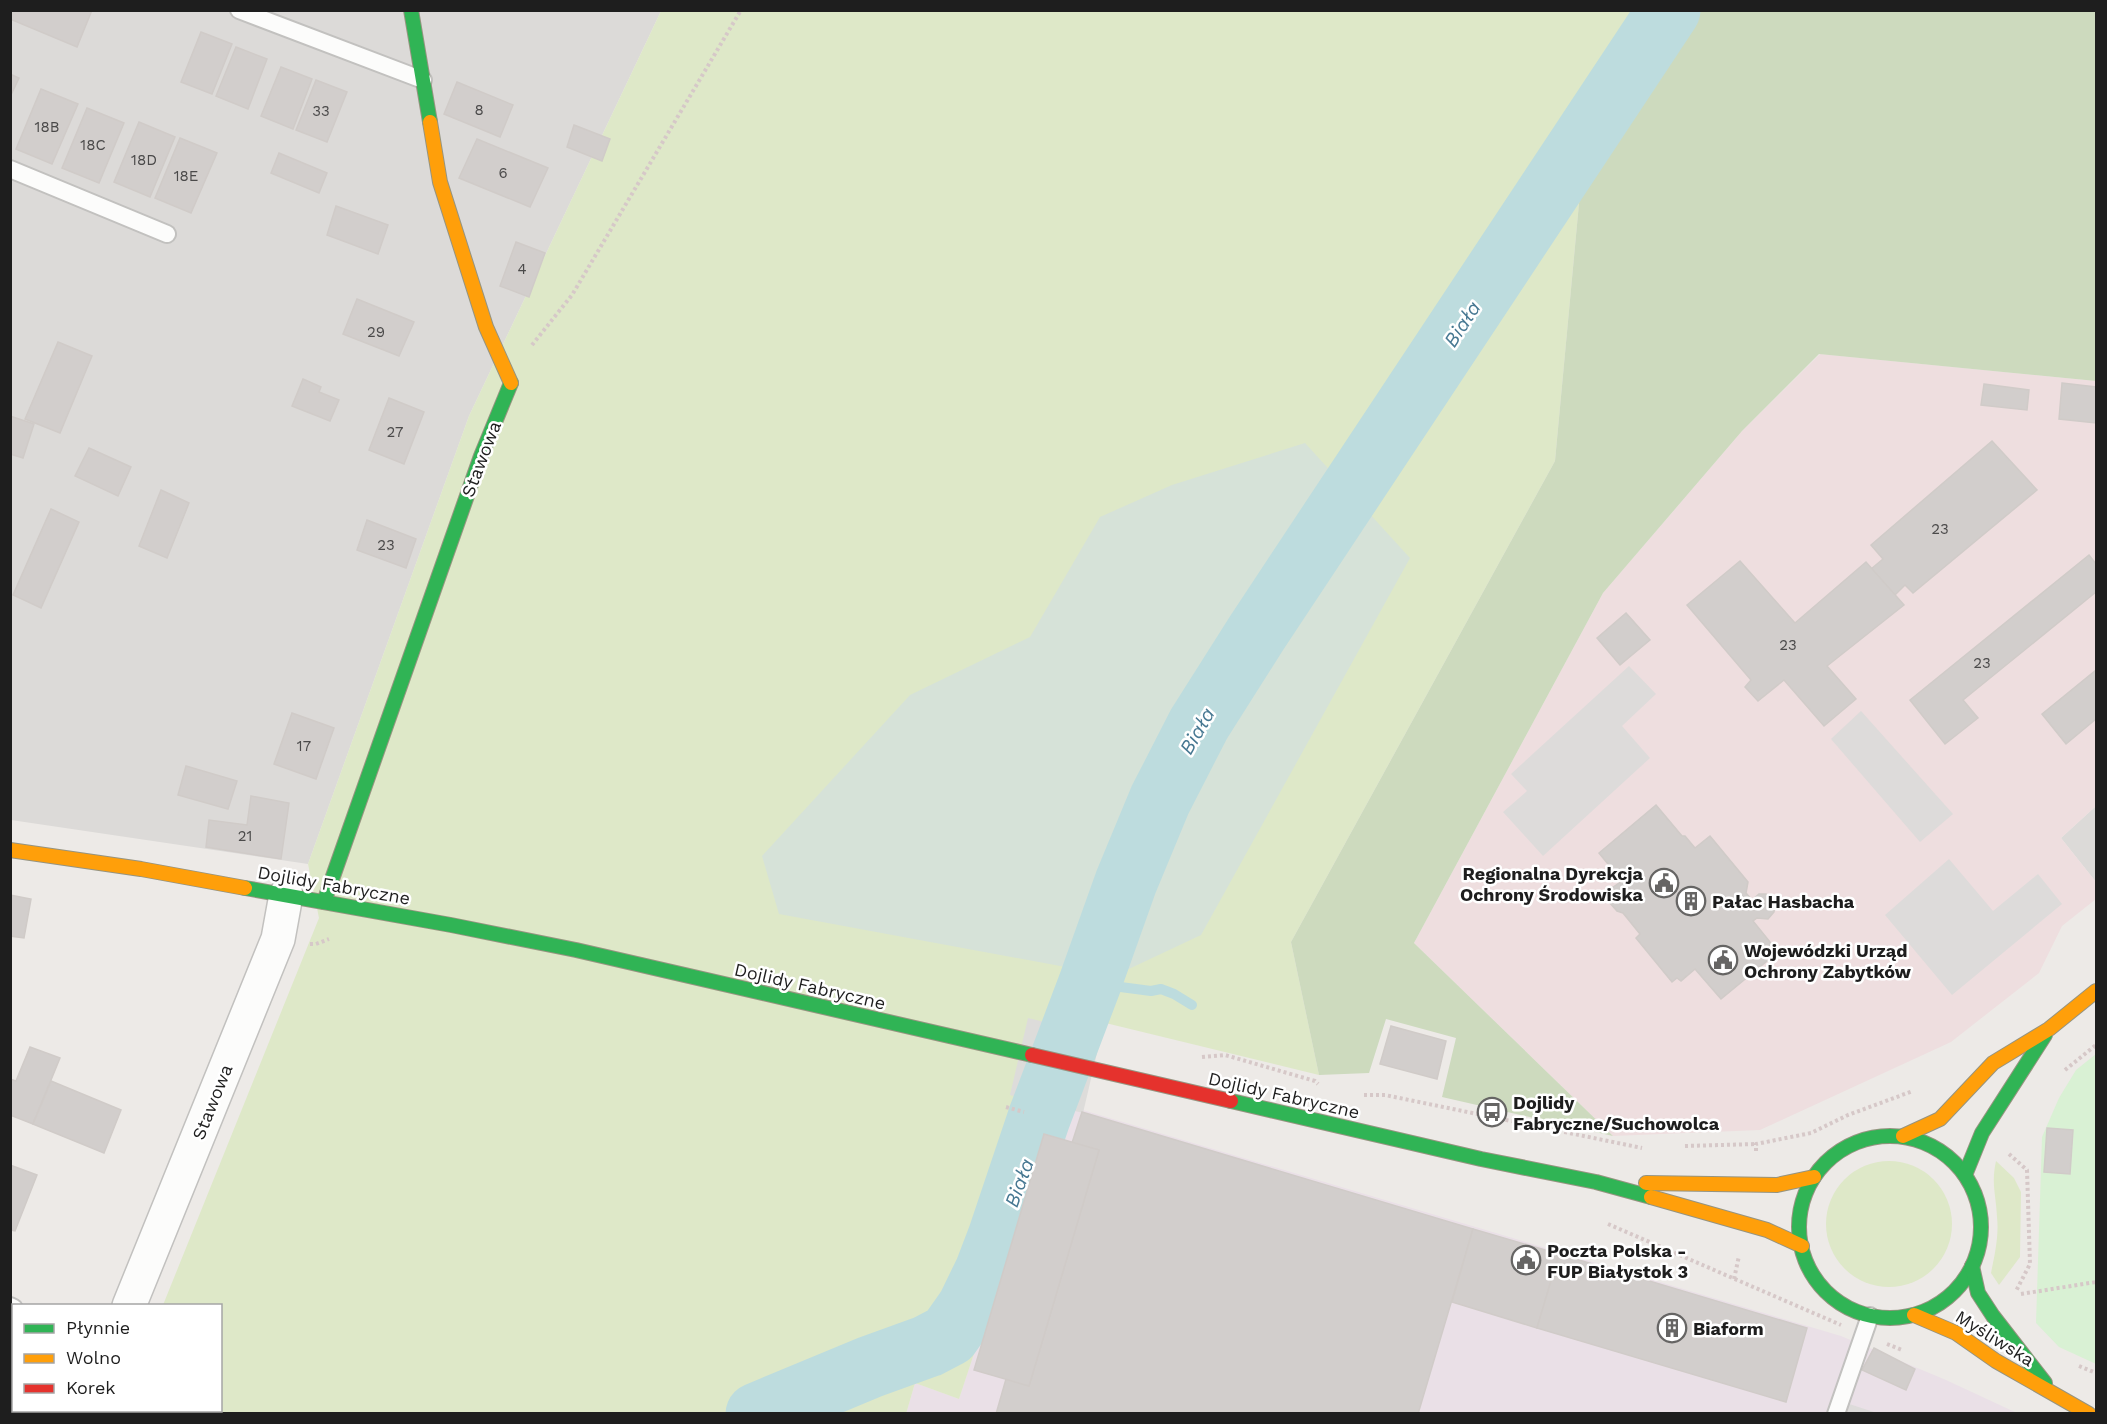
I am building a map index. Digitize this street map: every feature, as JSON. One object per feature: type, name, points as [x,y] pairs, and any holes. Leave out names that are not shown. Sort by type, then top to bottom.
[{"type":"main road","points":[[411,10],[440,182],[486,327],[512,382]]},
{"type":"main road","name":"Stawowa","points":[[324,902],[481,456],[512,382]]},
{"type":"main road","name":"Dojlidy Fabryczne","points":[[10,850],[141,869],[576,950],[1481,1159],[1596,1182],[1767,1230],[1802,1246]]},
{"type":"main road","points":[[1903,1137],[1940,1119],[1993,1063],[2049,1029],[2097,991]]},
{"type":"main road","points":[[1965,1175],[1982,1133],[2049,1029]]},
{"type":"main road","points":[[1883,1136],[1903,1137],[1923,1142],[1940,1150],[1965,1175],[1975,1193],[1980,1213],[1981,1232],[1978,1250],[1964,1281],[1938,1305],[1914,1315],[1887,1318],[1870,1316],[1851,1309],[1831,1296],[1814,1277],[1805,1260],[1802,1246],[1800,1228],[1802,1208],[1814,1177],[1836,1154],[1852,1144],[1883,1136]]},
{"type":"main road","name":"Dojlidy Fabryczne","points":[[1596,1182],[1777,1185],[1814,1177]]},
{"type":"main road","name":"Myśliwska","points":[[1972,1266],[1978,1293],[2055,1396]]},
{"type":"main road","name":"Myśliwska","points":[[1914,1315],[1956,1333],[1996,1362],[2089,1413]]},
{"type":"street","name":"Stawowa","points":[[129,1304],[278,939],[286,895]]},
{"type":"lane","points":[[239,10],[423,80]]},
{"type":"lane","points":[[10,169],[167,234]]},
{"type":"lane","points":[[1836,1413],[1870,1316]]},
{"type":"path","points":[[512,382],[528,350],[573,294],[741,10]]},
{"type":"path","points":[[1196,1058],[1226,1055],[1315,1081],[1321,1087]]},
{"type":"path","points":[[1362,1095],[1385,1095],[1629,1145],[1652,1147]]},
{"type":"path","points":[[1006,1107],[1024,1112]]},
{"type":"path","points":[[1676,1147],[1756,1144]]},
{"type":"path","points":[[1606,1223],[1903,1351]]},
{"type":"path","points":[[2014,1295],[2097,1282]]},
{"type":"shaded area","points":[[10,11],[661,11],[469,416],[308,864],[11,820]]},
{"type":"shaded area","points":[[1820,354],[2096,381],[2096,806],[2061,838],[2096,882],[2096,899],[2062,926],[2039,973],[1951,1042],[1760,1130],[1613,1136],[1414,943],[1603,593],[1742,431]]},
{"type":"shaded area","points":[[1305,443],[1410,558],[1201,935],[1114,976],[779,914],[762,856],[910,695],[1030,637],[1100,517],[1172,485]]},
{"type":"shaded area","points":[[1629,666],[1656,694],[1622,726],[1650,758],[1543,856],[1503,812],[1527,791],[1511,774]]},
{"type":"shaded area","points":[[1861,711],[1953,814],[1920,842],[1831,739]]},
{"type":"shaded area","points":[[2096,806],[2096,882],[2061,838]]},
{"type":"shaded area","points":[[1949,859],[1993,911],[2038,874],[2062,904],[1952,995],[1885,915]]},
{"type":"shaded area","points":[[1056,1102],[1841,1336],[2017,1413],[906,1414],[915,1383],[959,1399]]},
{"type":"shaded area","points":[[1840,1401],[1877,1413],[1836,1414]]},
{"type":"green space","points":[[661,11],[1692,11],[1581,182],[1555,461],[1291,942],[1319,1075],[1085,1018],[959,1399],[915,1383],[906,1414],[120,1414],[120,1412],[222,1412],[222,1304],[163,1304],[319,918],[308,864],[469,416]]},
{"type":"green space","points":[[1692,11],[2096,11],[2096,381],[1819,354],[1742,431],[1603,593],[1414,943],[1613,1136],[1442,1097],[1456,1038],[1386,1019],[1369,1073],[1319,1075],[1291,942],[1555,461],[1581,182]]},
{"type":"green space","points":[[2096,1054],[2096,1364],[2059,1347],[2036,1323],[2042,1137],[2059,1098],[2076,1070]]},
{"type":"green space","points":[[1889,1161],[1913,1166],[1934,1179],[1947,1200],[1952,1224],[1947,1248],[1934,1269],[1913,1282],[1889,1287],[1865,1282],[1844,1269],[1831,1248],[1826,1224],[1831,1200],[1844,1179],[1865,1166]]},
{"type":"green space","points":[[1996,1161],[2014,1178],[2021,1192],[2020,1257],[1999,1285],[1991,1273],[1997,1231],[1994,1183]]},
{"type":"pier","points":[[1028,1018],[1101,1036],[1083,1113],[1010,1095]]},
{"type":"building","points":[[10,10],[92,10],[77,47],[10,19]]},
{"type":"building","points":[[201,32],[232,44],[212,94],[181,82]]},
{"type":"building","points":[[236,47],[267,59],[248,109],[216,96]]},
{"type":"building","points":[[281,67],[312,79],[293,129],[261,116]]},
{"type":"building","points":[[10,74],[19,78],[10,97]]},
{"type":"building","points":[[316,80],[347,92],[327,142],[296,130]]},
{"type":"building","points":[[457,82],[513,105],[500,137],[444,114]]},
{"type":"building","points":[[41,89],[78,104],[52,164],[16,149]]},
{"type":"building","points":[[87,108],[124,123],[99,183],[62,168]]},
{"type":"building","points":[[139,122],[175,137],[150,197],[114,182]]},
{"type":"building","points":[[574,125],[610,139],[602,161],[567,147]]},
{"type":"building","points":[[180,138],[217,153],[191,213],[155,198]]},
{"type":"building","points":[[477,139],[548,168],[530,207],[459,178]]},
{"type":"building","points":[[279,153],[327,173],[319,193],[271,173]]},
{"type":"building","points":[[336,206],[388,225],[378,254],[327,235]]},
{"type":"building","points":[[516,242],[545,253],[529,297],[500,286]]},
{"type":"building","points":[[357,299],[414,322],[399,356],[343,334]]},
{"type":"building","points":[[58,342],[92,356],[60,433],[25,419]]},
{"type":"building","points":[[303,379],[321,387],[319,392],[339,400],[330,421],[292,406]]},
{"type":"building","points":[[2062,383],[2096,387],[2096,423],[2059,419]]},
{"type":"building","points":[[1984,384],[2029,390],[2027,410],[1981,405]]},
{"type":"building","points":[[389,398],[424,412],[404,464],[369,450]]},
{"type":"building","points":[[10,416],[34,424],[23,458],[10,454]]},
{"type":"building","points":[[1992,441],[2037,490],[1913,593],[1905,585],[1895,595],[1871,569],[1883,559],[1871,545]]},
{"type":"building","points":[[89,448],[131,467],[118,496],[75,476]]},
{"type":"building","points":[[161,490],[189,503],[167,558],[139,546]]},
{"type":"building","points":[[51,509],[79,522],[41,608],[13,595]]},
{"type":"building","points":[[367,520],[416,539],[406,568],[357,550]]},
{"type":"building","points":[[2089,555],[2096,564],[2096,592],[1963,700],[1978,718],[1945,744],[1910,700]]},
{"type":"building","points":[[1740,561],[1795,623],[1866,562],[1904,605],[1827,666],[1856,699],[1824,726],[1784,680],[1758,701],[1745,687],[1751,680],[1687,605]]},
{"type":"building","points":[[1626,613],[1650,640],[1620,665],[1597,638]]},
{"type":"building","points":[[2096,670],[2096,719],[2066,744],[2042,714]]},
{"type":"building","points":[[292,713],[334,728],[316,779],[274,764]]},
{"type":"building","points":[[186,766],[237,781],[228,809],[178,795]]},
{"type":"building","points":[[251,796],[289,803],[281,859],[206,847],[209,820],[247,825]]},
{"type":"building","name":"Pałac Hasbacha","points":[[1656,805],[1695,848],[1710,836],[1748,882],[1746,893],[1752,900],[1759,894],[1766,894],[1775,903],[1774,912],[1768,919],[1757,918],[1753,921],[1778,952],[1721,999],[1695,969],[1681,981],[1677,978],[1672,982],[1636,938],[1640,934],[1623,913],[1617,911],[1609,902],[1609,890],[1622,881],[1599,853]]},
{"type":"building","points":[[10,895],[31,899],[24,938],[10,936]]},
{"type":"building","points":[[1391,1026],[1446,1041],[1437,1079],[1380,1064]]},
{"type":"building","points":[[30,1047],[60,1058],[33,1124],[10,1115],[10,1079],[16,1081]]},
{"type":"building","points":[[51,1081],[121,1110],[104,1153],[33,1124]]},
{"type":"building","points":[[1082,1112],[1473,1229],[1418,1414],[996,1414],[1006,1379],[1029,1386],[1099,1150],[1072,1143]]},
{"type":"building","points":[[2047,1128],[2073,1130],[2070,1174],[2044,1172]]},
{"type":"building","points":[[1044,1134],[1099,1150],[1029,1386],[974,1370]]},
{"type":"building","points":[[10,1165],[37,1175],[15,1231],[10,1230]]},
{"type":"building","points":[[1473,1229],[1559,1254],[1537,1328],[1452,1302]]},
{"type":"building","name":"Biaform","points":[[1559,1254],[1807,1328],[1786,1402],[1537,1328]]},
{"type":"building","points":[[1874,1348],[1915,1369],[1906,1390],[1862,1370]]},
{"type":"building","points":[[10,1368],[12,1368],[12,1412],[26,1412],[26,1414],[10,1414]]},
{"type":"waterway","name":"Biała","points":[[757,1414],[870,1367],[928,1346],[949,1335],[968,1308],[999,1237],[1039,1118],[1126,882],[1160,800],[1199,724],[1256,634],[1669,10]]},
{"type":"waterway","points":[[1090,983],[1151,991],[1161,989],[1192,1005]]},
{"type":"traffic: fast","points":[[411,10],[430,122]]},
{"type":"traffic: fast","points":[[324,902],[481,456],[511,383]]},
{"type":"traffic: fast","points":[[245,888],[576,950],[1032,1055]]},
{"type":"traffic: fast","points":[[1965,1175],[1982,1133],[2045,1035]]},
{"type":"traffic: fast","points":[[1231,1101],[1481,1159],[1596,1182],[1651,1197]]},
{"type":"traffic: fast","points":[[1890,1136],[1925,1143],[1954,1163],[1974,1192],[1981,1227],[1974,1262],[1954,1291],[1925,1311],[1890,1318],[1855,1311],[1826,1291],[1806,1262],[1799,1227],[1806,1192],[1826,1163],[1855,1143],[1890,1136]]},
{"type":"traffic: fast","points":[[1972,1266],[1978,1293],[2045,1383]]},
{"type":"traffic: slow","points":[[430,122],[440,182],[486,327],[511,383]]},
{"type":"traffic: slow","points":[[10,850],[141,869],[245,888]]},
{"type":"traffic: slow","points":[[1903,1136],[1940,1119],[1993,1063],[2049,1029],[2096,991]]},
{"type":"traffic: slow","points":[[1646,1183],[1777,1185],[1814,1177]]},
{"type":"traffic: slow","points":[[1651,1197],[1767,1230],[1802,1246]]},
{"type":"traffic: slow","points":[[1914,1315],[1956,1333],[1996,1361],[2089,1414]]},
{"type":"traffic: jam","points":[[1032,1055],[1231,1101]]},
{"type":"place","name":"Regionalna Dyrekcja Ochrony Środowiska","points":[[1664,883]]},
{"type":"place","name":"Pałac Hasbacha","points":[[1691,901]]},
{"type":"place","name":"Wojewódzki Urząd Ochrony Zabytków","points":[[1723,960]]},
{"type":"place","name":"Dojlidy Fabryczne/Suchowolca","points":[[1492,1112]]},
{"type":"place","name":"Poczta Polska - FUP Białystok 3","points":[[1526,1260]]},
{"type":"place","name":"Biaform","points":[[1672,1328]]}]
